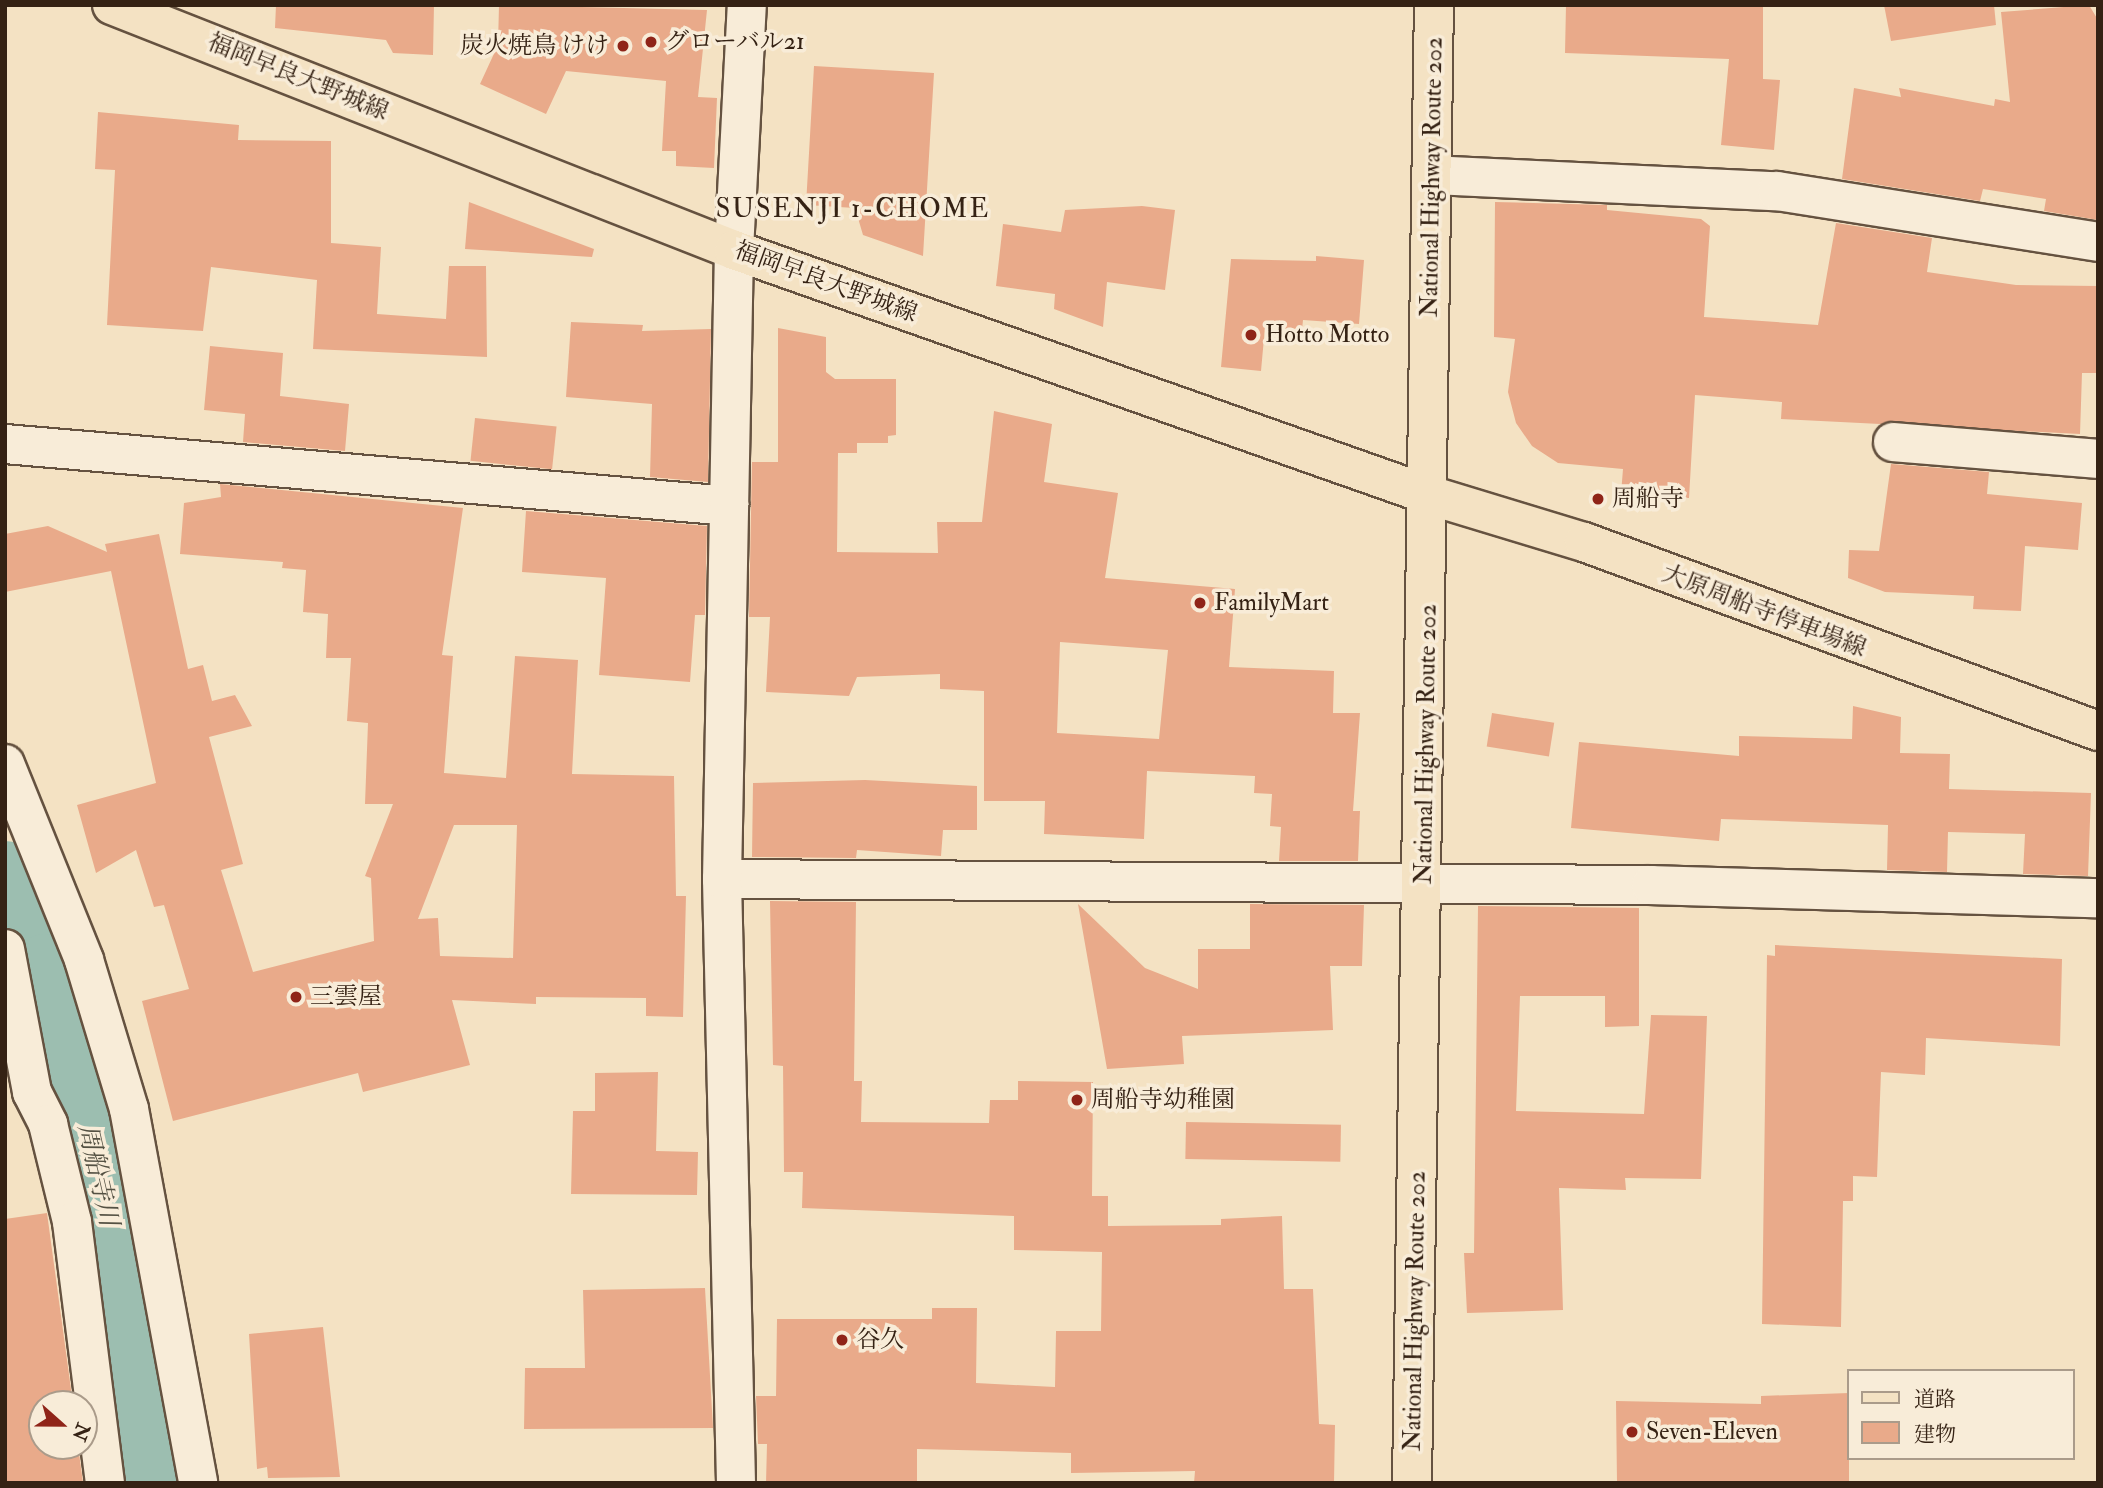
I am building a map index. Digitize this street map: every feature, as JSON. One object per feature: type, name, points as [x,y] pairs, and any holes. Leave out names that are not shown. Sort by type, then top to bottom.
[{"type":"main road","name":"福岡早良大野城線","points":[[112,5],[178,18],[734,250],[1429,495]]},
{"type":"main road","name":"National Highway Route 202","points":[[1412,1483],[1424,884],[1434,5]]},
{"type":"main road","name":"大原周船寺停車場線","points":[[1429,495],[1584,542],[2097,731]]},
{"type":"street","points":[[736,1483],[722,879],[734,250],[747,5]]},
{"type":"street","points":[[1432,176],[1777,191],[2098,242]]},
{"type":"street","points":[[1894,442],[2098,459]]},
{"type":"street","points":[[5,443],[729,506]]},
{"type":"street","points":[[2098,709],[2098,739]]},
{"type":"street","points":[[5,764],[85,960],[129,1109],[198,1483]]},
{"type":"street","points":[[722,879],[1424,884],[2098,898]]},
{"type":"street","points":[[5,949],[32,1092],[48,1124],[72,1222],[105,1483]]},
{"type":"building","points":[[276,5],[434,5],[433,55],[393,53],[386,40],[275,28]]},
{"type":"building","points":[[499,5],[707,10],[698,97],[717,98],[714,168],[676,166],[676,151],[662,151],[666,81],[566,71],[546,114],[480,84],[498,45]]},
{"type":"building","points":[[1566,5],[1763,5],[1763,79],[1780,80],[1774,150],[1721,145],[1729,59],[1565,53]]},
{"type":"building","points":[[1884,5],[1994,5],[1996,25],[1891,41]]},
{"type":"building","points":[[2089,5],[2098,20],[2098,220],[2044,211],[2046,199],[1983,189],[1980,201],[1842,179],[1854,88],[1901,97],[1899,88],[1994,106],[1995,99],[2010,102],[2001,12]]},
{"type":"building","points":[[814,66],[934,73],[923,256],[863,235],[855,208],[806,205]]},
{"type":"building","points":[[98,112],[239,125],[238,140],[331,141],[331,243],[381,247],[377,314],[446,319],[449,266],[486,266],[487,357],[313,349],[317,280],[211,267],[203,331],[107,325],[115,170],[95,169]]},
{"type":"building","points":[[469,202],[594,249],[592,257],[465,249]]},
{"type":"building","points":[[1495,202],[1607,205],[1607,210],[1701,219],[1710,226],[1704,317],[1818,325],[1836,223],[1932,238],[1927,272],[2016,285],[2098,286],[2098,373],[2082,373],[2080,434],[1781,419],[1782,402],[1695,395],[1689,498],[1621,494],[1623,469],[1558,463],[1532,446],[1516,423],[1508,392],[1515,339],[1494,337]]},
{"type":"building","points":[[1142,206],[1175,210],[1165,290],[1107,282],[1103,327],[1054,309],[1055,294],[996,286],[1003,224],[1061,232],[1065,210]]},
{"type":"building","points":[[1316,256],[1364,260],[1359,324],[1303,320],[1302,330],[1265,327],[1261,371],[1221,367],[1231,259],[1316,261]]},
{"type":"building","points":[[571,322],[643,325],[642,331],[711,329],[708,482],[650,477],[652,404],[566,397]]},
{"type":"building","points":[[778,328],[826,337],[826,372],[835,379],[896,379],[896,435],[888,436],[888,443],[857,443],[857,453],[838,453],[837,552],[938,553],[937,522],[982,522],[994,411],[1052,424],[1044,482],[1118,493],[1105,578],[1235,589],[1229,667],[1334,671],[1333,713],[1360,713],[1353,811],[1360,811],[1358,861],[1279,861],[1281,827],[1270,826],[1272,794],[1254,793],[1255,776],[1147,771],[1144,839],[1044,834],[1045,801],[984,801],[984,691],[940,689],[940,674],[857,677],[849,696],[766,692],[770,617],[749,617],[752,462],[778,462]],"holes":[[[1060,642],[1168,650],[1159,739],[1057,733]]]},
{"type":"building","points":[[210,346],[283,353],[280,396],[349,404],[345,451],[243,442],[245,414],[204,410]]},
{"type":"building","points":[[475,418],[557,427],[552,469],[471,461]]},
{"type":"building","points":[[1891,464],[1989,472],[1987,494],[2082,503],[2078,550],[2025,546],[2021,611],[1973,609],[1974,596],[1885,592],[1848,578],[1849,550],[1879,551]]},
{"type":"building","points":[[220,484],[463,508],[442,655],[453,656],[444,773],[506,778],[515,656],[578,660],[572,774],[674,776],[676,896],[686,896],[683,1017],[646,1016],[646,998],[536,997],[536,1004],[452,1000],[470,1065],[363,1092],[358,1073],[173,1121],[142,1001],[189,989],[164,905],[154,907],[136,850],[96,873],[77,805],[156,783],[111,571],[5,592],[5,534],[48,526],[107,552],[105,544],[159,534],[188,669],[203,665],[212,701],[235,695],[252,726],[209,737],[243,864],[221,870],[253,972],[374,941],[371,878],[365,876],[393,804],[365,804],[368,723],[347,721],[351,658],[326,658],[328,614],[303,612],[306,570],[282,568],[283,562],[180,554],[184,503],[221,497]],"holes":[[[454,825],[517,825],[513,958],[440,956],[438,918],[418,919]]]},
{"type":"building","points":[[526,511],[707,526],[705,615],[695,615],[690,682],[599,675],[606,578],[522,572]]},
{"type":"building","points":[[1853,706],[1901,717],[1900,753],[1950,754],[1949,789],[2091,793],[2088,876],[2023,874],[2025,834],[1948,832],[1947,872],[1887,870],[1888,825],[1721,819],[1719,841],[1571,828],[1579,742],[1739,756],[1739,736],[1852,739]]},
{"type":"building","points":[[1492,713],[1554,723],[1549,756],[1487,747]]},
{"type":"building","points":[[865,780],[977,786],[977,830],[943,830],[941,856],[857,850],[856,858],[752,857],[753,783]]},
{"type":"building","points":[[770,901],[856,902],[854,1081],[862,1081],[861,1122],[989,1123],[990,1100],[1018,1100],[1018,1081],[1093,1082],[1092,1196],[1108,1196],[1108,1226],[1221,1225],[1221,1219],[1282,1216],[1284,1289],[1313,1289],[1319,1424],[1335,1425],[1334,1483],[1194,1483],[1195,1471],[1071,1473],[1071,1453],[917,1449],[917,1483],[766,1483],[767,1444],[758,1444],[756,1396],[776,1396],[777,1319],[932,1319],[932,1308],[977,1308],[976,1383],[1055,1387],[1056,1331],[1101,1331],[1102,1252],[1014,1250],[1014,1216],[802,1208],[803,1172],[784,1172],[783,1066],[773,1065]]},
{"type":"building","points":[[1078,904],[1145,968],[1198,989],[1198,949],[1250,949],[1250,904],[1364,905],[1362,966],[1330,966],[1333,1030],[1182,1036],[1184,1064],[1107,1069]]},
{"type":"building","points":[[1478,906],[1639,908],[1639,1026],[1605,1027],[1605,996],[1520,996],[1516,1111],[1644,1114],[1651,1015],[1707,1016],[1701,1179],[1625,1178],[1626,1190],[1559,1188],[1563,1310],[1467,1313],[1464,1253],[1474,1253]]},
{"type":"building","points":[[1775,945],[2062,959],[2060,1046],[1926,1038],[1925,1075],[1881,1072],[1877,1177],[1853,1176],[1853,1201],[1843,1201],[1841,1327],[1762,1324],[1767,955],[1775,956]]},
{"type":"building","points":[[658,1072],[656,1151],[698,1152],[697,1195],[571,1194],[573,1111],[595,1111],[595,1073]]},
{"type":"building","points":[[1186,1122],[1341,1125],[1340,1162],[1185,1159]]},
{"type":"building","points":[[47,1213],[71,1390],[28,1390],[28,1460],[80,1460],[83,1483],[5,1483],[5,1219]]},
{"type":"building","points":[[705,1288],[713,1428],[524,1429],[525,1368],[585,1368],[583,1290]]},
{"type":"building","points":[[323,1327],[340,1477],[268,1478],[267,1467],[257,1469],[249,1334]]},
{"type":"building","points":[[1848,1393],[1849,1483],[1617,1483],[1616,1401],[1761,1404],[1761,1396]]},
{"type":"waterway","name":"周船寺川","points":[[5,878],[46,971],[106,1195],[145,1483]]},
{"type":"place","name":"グローバル21","points":[[651,42]]},
{"type":"place","name":"炭火焼鳥 けけ","points":[[623,46]]},
{"type":"place","name":"Hotto Motto","points":[[1251,335]]},
{"type":"place","name":"周船寺","points":[[1598,499]]},
{"type":"place","name":"FamilyMart","points":[[1200,603]]},
{"type":"place","name":"三雲屋","points":[[296,997]]},
{"type":"place","name":"周船寺幼稚園","points":[[1077,1100]]},
{"type":"place","name":"谷久","points":[[842,1340]]},
{"type":"place","name":"Seven-Eleven","points":[[1632,1432]]},
{"type":"district","name":"SUSENJI 1-CHOME","points":[[853,210]]}]
